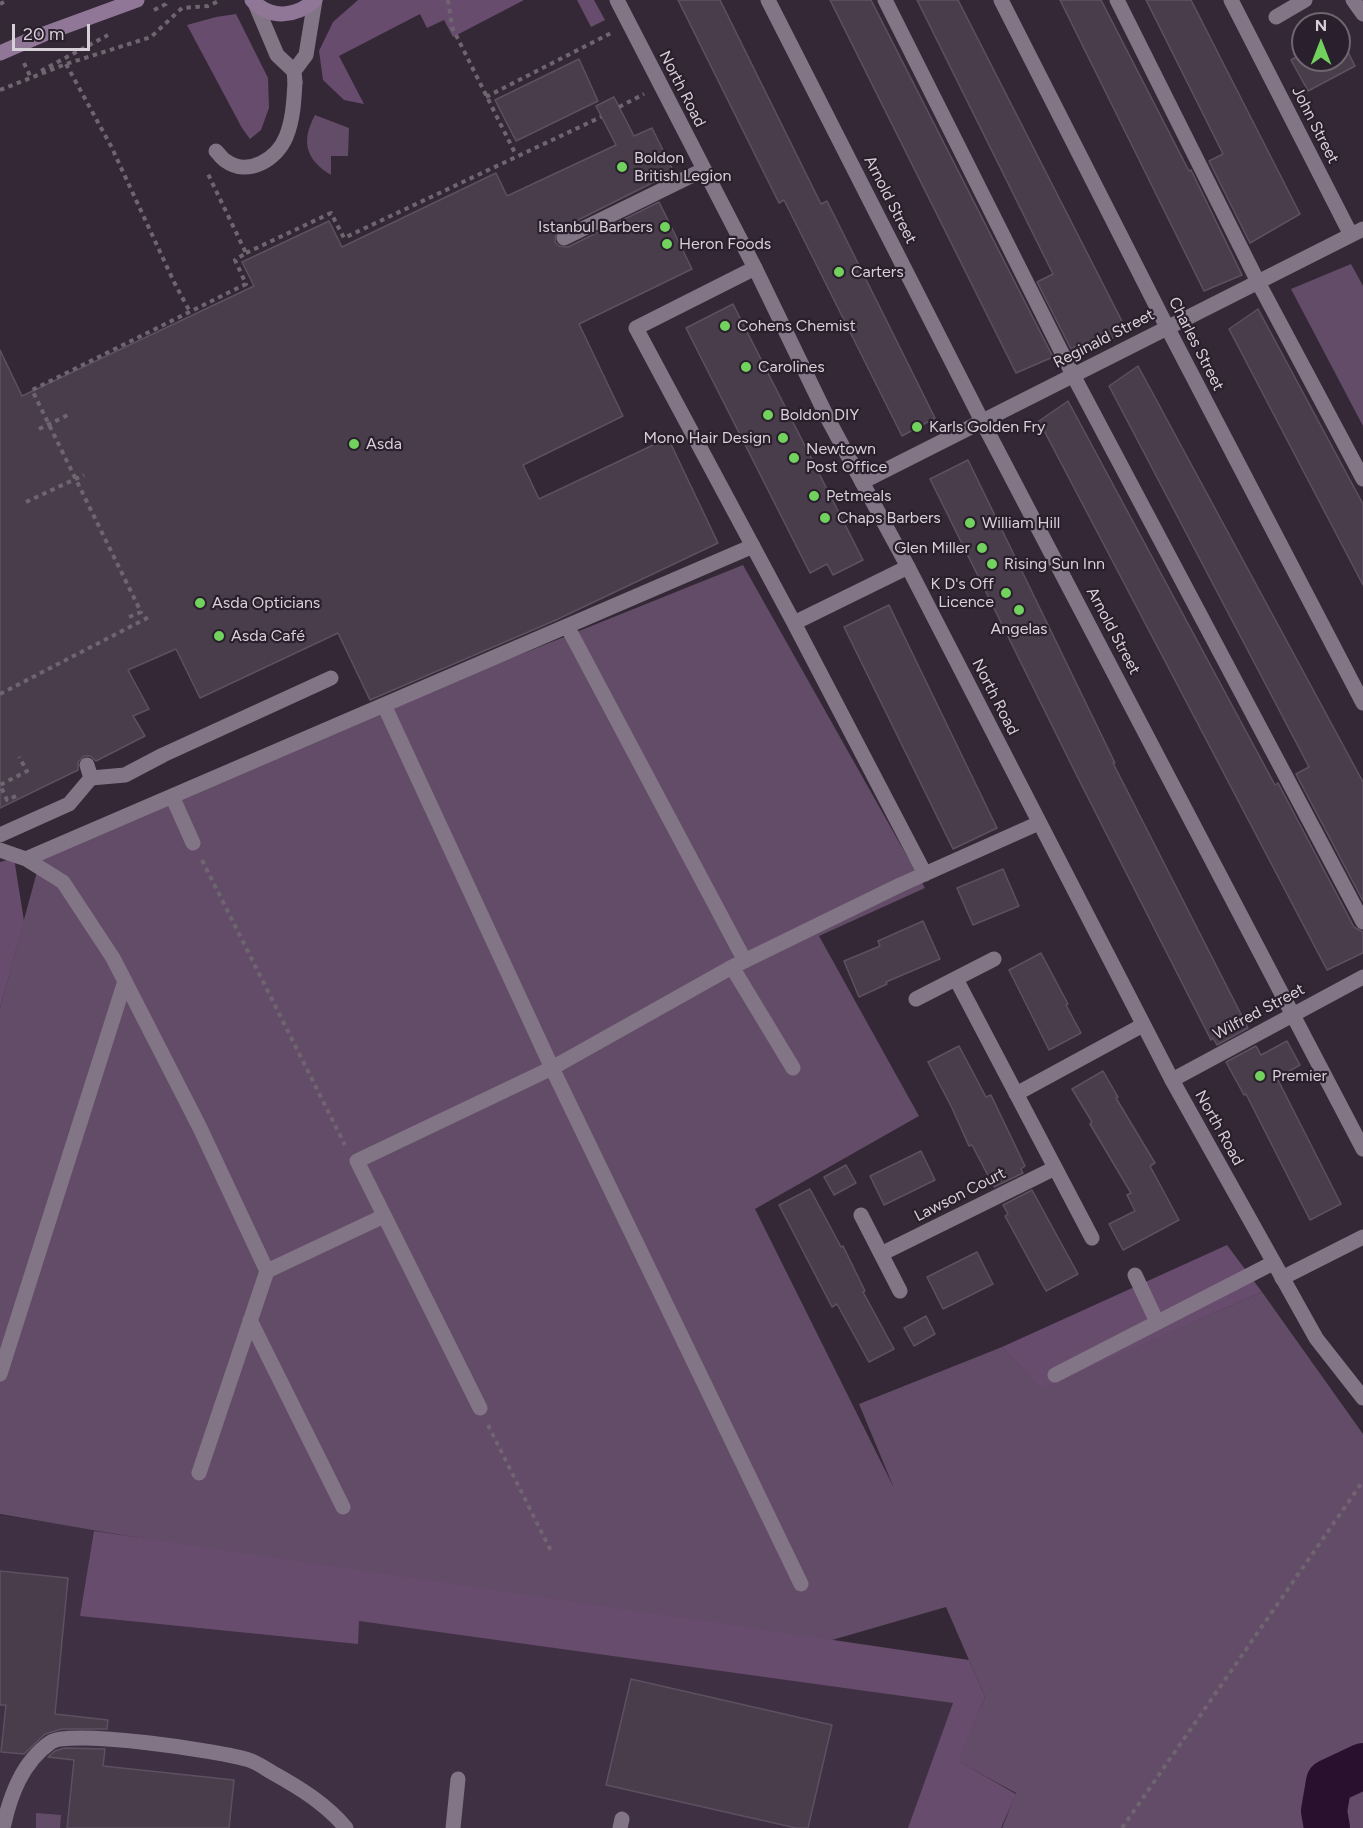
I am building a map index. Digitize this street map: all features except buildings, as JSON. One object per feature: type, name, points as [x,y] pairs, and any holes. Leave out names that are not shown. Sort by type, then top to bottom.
[{"type":"main road","points":[[0,52],[137,0]]},
{"type":"main road","points":[[254,2],[266,11],[279,15],[292,14],[305,9],[315,0]]},
{"type":"street","points":[[216,151],[226,162],[242,167],[259,165],[274,155],[285,139],[292,118],[295,77],[306,56],[315,0]]},
{"type":"street","name":"North Road","points":[[617,0],[703,171],[755,268],[829,421],[908,567],[1172,1080],[1316,1338],[1363,1398]]},
{"type":"street","name":"Arnold Street","points":[[768,0],[982,421],[1363,1149]]},
{"type":"street","points":[[885,0],[1073,375],[1363,922]]},
{"type":"street","name":"Charles Street","points":[[1001,0],[1167,327],[1363,704]]},
{"type":"street","points":[[1118,0],[1258,282],[1363,480]]},
{"type":"street","name":"John Street","points":[[1231,0],[1357,232]]},
{"type":"street","points":[[1276,16],[1305,0]]},
{"type":"street","points":[[1353,0],[1363,14]]},
{"type":"street","points":[[254,2],[277,55],[295,77]]},
{"type":"street","points":[[564,238],[703,171]]},
{"type":"street","name":"Reginald Street","points":[[862,482],[1357,232]]},
{"type":"street","points":[[755,268],[636,328],[925,874]]},
{"type":"street","points":[[26,859],[753,546]]},
{"type":"street","points":[[794,623],[908,567]]},
{"type":"street","points":[[567,626],[793,1068]]},
{"type":"street","points":[[0,835],[69,804],[89,772],[125,775],[163,755],[331,678]]},
{"type":"street","points":[[384,705],[552,1068],[801,1584]]},
{"type":"street","points":[[172,796],[193,843]]},
{"type":"street","points":[[480,1408],[357,1161],[552,1068],[739,964],[925,874],[1039,823]]},
{"type":"street","points":[[0,850],[26,859],[63,882],[113,958],[200,1128],[267,1271],[199,1473]]},
{"type":"street","points":[[916,999],[994,960]]},
{"type":"street","name":"Wilfred Street","points":[[1172,1080],[1363,977]]},
{"type":"street","points":[[956,979],[1092,1238]]},
{"type":"street","points":[[0,1374],[125,981]]},
{"type":"street","points":[[1016,1094],[1143,1025]]},
{"type":"street","name":"Lawson Court","points":[[881,1254],[1054,1168]]},
{"type":"street","points":[[861,1215],[900,1292]]},
{"type":"street","points":[[267,1271],[384,1216]]},
{"type":"street","points":[[1282,1278],[1363,1237]]},
{"type":"street","points":[[1054,1375],[1273,1263]]},
{"type":"street","points":[[1135,1275],[1157,1322]]},
{"type":"street","points":[[250,1320],[343,1507]]},
{"type":"street","points":[[3,1828],[9,1801],[19,1780],[36,1755],[53,1741],[75,1738],[192,1748],[250,1760],[301,1789],[334,1815],[346,1828]]},
{"type":"street","points":[[453,1828],[458,1779]]},
{"type":"path","points":[[0,3],[8,0]]},
{"type":"path","points":[[0,90],[30,76],[151,37],[182,8],[208,6],[221,0]]},
{"type":"path","points":[[448,0],[452,27],[516,155]]},
{"type":"path","points":[[486,97],[629,24]]},
{"type":"path","points":[[66,64],[111,146],[190,312]]},
{"type":"path","points":[[619,107],[660,85]]},
{"type":"path","points":[[129,617],[141,612],[32,390],[246,284],[235,260],[246,253],[331,213],[344,238],[516,155],[601,117]]},
{"type":"path","points":[[222,202],[246,253]]},
{"type":"path","points":[[39,429],[70,414]]},
{"type":"path","points":[[26,502],[84,475]]},
{"type":"path","points":[[0,694],[151,616]]},
{"type":"path","points":[[16,796],[7,800],[0,785],[27,771],[19,757]]},
{"type":"path","points":[[193,843],[341,1140],[357,1161]]},
{"type":"path","points":[[480,1408],[552,1553]]},
{"type":"path","points":[[1122,1828],[1363,1481]]},
{"type":"shaded area","points":[[358,0],[524,0],[453,37],[444,20],[427,28],[420,14],[339,56],[364,104],[344,100],[323,80],[319,51],[333,22]]},
{"type":"shaded area","points":[[577,0],[594,0],[605,20],[591,27]]},
{"type":"shaded area","points":[[236,14],[268,78],[269,108],[261,130],[250,139],[187,25]]},
{"type":"shaded area","points":[[315,115],[349,128],[348,156],[331,156],[331,175],[316,163],[308,149],[308,133]]},
{"type":"shaded area","points":[[1351,264],[1363,286],[1363,426],[1291,289]]},
{"type":"shaded area","points":[[743,565],[925,888],[819,936],[919,1116],[755,1209],[894,1488],[859,1404],[1002,1347],[1042,1388],[1262,1292],[1363,1434],[1363,1828],[1002,1828],[1016,1793],[957,1761],[985,1697],[946,1607],[794,1651],[0,1514],[0,1008],[44,846]]},
{"type":"shaded area","points":[[14,858],[24,921],[0,1008],[0,862]]},
{"type":"shaded area","points":[[1227,1245],[1262,1292],[1042,1389],[1002,1347]]},
{"type":"shaded area","points":[[0,1515],[88,1528],[954,1703],[908,1828],[0,1828]]},
{"type":"shaded area","points":[[94,1531],[969,1660],[985,1697],[958,1761],[1016,1794],[1001,1828],[908,1828],[953,1703],[359,1621],[358,1644],[80,1616]]},
{"type":"shaded area","points":[[36,1813],[61,1815],[60,1828],[36,1828]]},
{"type":"waterway","points":[[1327,1828],[1324,1811],[1329,1782],[1363,1766]]},
{"type":"place","name":"Boldon British Legion","points":[[622,167]]},
{"type":"place","name":"Istanbul Barbers","points":[[665,227]]},
{"type":"place","name":"Heron Foods","points":[[667,244]]},
{"type":"place","name":"Carters","points":[[839,272]]},
{"type":"place","name":"Cohens Chemist","points":[[725,326]]},
{"type":"place","name":"Carolines","points":[[746,367]]},
{"type":"place","name":"Boldon DIY","points":[[768,415]]},
{"type":"place","name":"Karls Golden Fry","points":[[917,427]]},
{"type":"place","name":"Mono Hair Design","points":[[783,438]]},
{"type":"place","name":"Asda","points":[[354,444]]},
{"type":"place","name":"Newtown Post Office","points":[[794,458]]},
{"type":"place","name":"Petmeals","points":[[814,496]]},
{"type":"place","name":"Chaps Barbers","points":[[825,518]]},
{"type":"place","name":"William Hill","points":[[970,523]]},
{"type":"place","name":"Glen Miller","points":[[982,548]]},
{"type":"place","name":"Rising Sun Inn","points":[[992,564]]},
{"type":"place","name":"K D's Off Licence","points":[[1006,593]]},
{"type":"place","name":"Asda Opticians","points":[[200,603]]},
{"type":"place","name":"Angelas","points":[[1019,610]]},
{"type":"place","name":"Asda Café","points":[[219,636]]},
{"type":"place","name":"Premier","points":[[1260,1076]]}]
